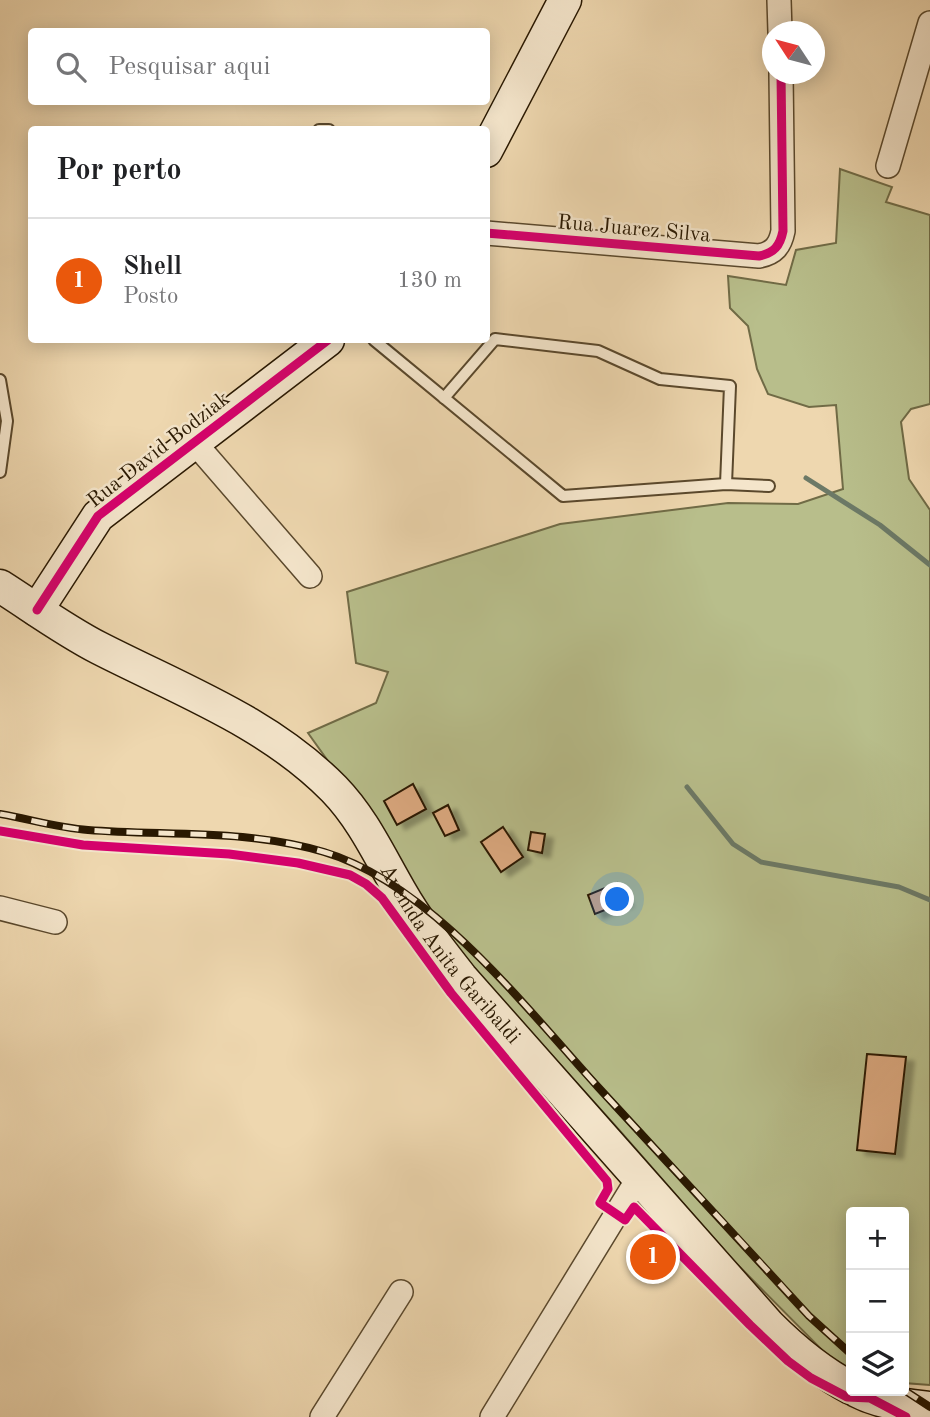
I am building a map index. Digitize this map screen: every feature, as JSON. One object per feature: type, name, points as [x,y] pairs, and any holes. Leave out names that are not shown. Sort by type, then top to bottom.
[{"type":"main road","points":[[490,143],[565,0]]},
{"type":"main road","name":"Rua David Bodziak","points":[[37,610],[99,516],[324,343]]},
{"type":"main road","name":"Avenida Anita Garibaldi","points":[[0,586],[99,648],[229,711],[287,749],[333,788],[363,825],[399,890],[434,943],[461,977],[769,1325],[819,1369],[846,1384]]},
{"type":"main road","name":"Avenida Anita Garibaldi","points":[[872,1396],[898,1405],[930,1408]]},
{"type":"street","points":[[779,0],[780,21]]},
{"type":"street","points":[[888,166],[920,96],[930,23]]},
{"type":"street","name":"Rua Juarez Silva","points":[[490,233],[759,256],[768,254],[777,248],[783,231],[781,84]]},
{"type":"street","points":[[194,442],[310,576]]},
{"type":"street","points":[[0,908],[55,922]]},
{"type":"street","points":[[492,1417],[639,1177]]},
{"type":"street","points":[[322,1417],[401,1292]]},
{"type":"street","points":[[867,1396],[906,1417]]},
{"type":"lane","points":[[444,398],[495,339],[598,351],[660,379],[730,386],[726,484]]},
{"type":"lane","points":[[378,343],[564,496],[726,484],[769,486]]},
{"type":"lane","points":[[0,380],[7,421],[0,472]]},
{"type":"green space","points":[[840,169],[892,187],[886,202],[930,215],[930,404],[911,409],[901,422],[909,479],[930,510],[930,1385],[909,1383],[909,1207],[846,1207],[846,1366],[828,1356],[731,1258],[442,933],[353,796],[308,733],[376,703],[388,672],[356,663],[347,592],[560,524],[728,503],[798,504],[843,489],[836,405],[809,407],[768,394],[757,369],[748,326],[730,308],[728,276],[786,285],[796,250],[836,243]]},
{"type":"building","points":[[413,784],[426,809],[397,825],[384,801]]},
{"type":"building","points":[[448,805],[459,830],[445,836],[433,813]]},
{"type":"building","points":[[503,827],[523,857],[501,872],[481,842]]},
{"type":"building","points":[[531,832],[545,834],[542,853],[528,850]]},
{"type":"building","points":[[617,883],[625,902],[595,914],[588,895]]},
{"type":"building","points":[[867,1054],[906,1057],[895,1154],[857,1150]]},
{"type":"waterway","points":[[806,478],[880,525],[930,565]]},
{"type":"waterway","points":[[687,787],[733,844],[761,862],[899,887],[930,900]]},
{"type":"railway","points":[[0,814],[77,829],[236,837],[295,845],[324,852],[364,868],[402,891],[474,951],[809,1316],[846,1349]]},
{"type":"railway","points":[[909,1393],[930,1407]]},
{"type":"cycle path","points":[[490,233],[759,256],[769,253],[778,245],[783,231],[781,84]]},
{"type":"cycle path","points":[[37,610],[98,516],[324,343]]},
{"type":"cycle path","points":[[0,831],[83,845],[229,854],[298,863],[350,875],[366,884],[382,898],[451,993],[607,1181],[608,1189],[600,1203],[625,1220],[634,1207],[750,1325],[788,1361],[811,1378],[847,1397],[870,1398],[906,1417]]},
{"type":"place","name":"Shell","points":[[653,1257]]}]
